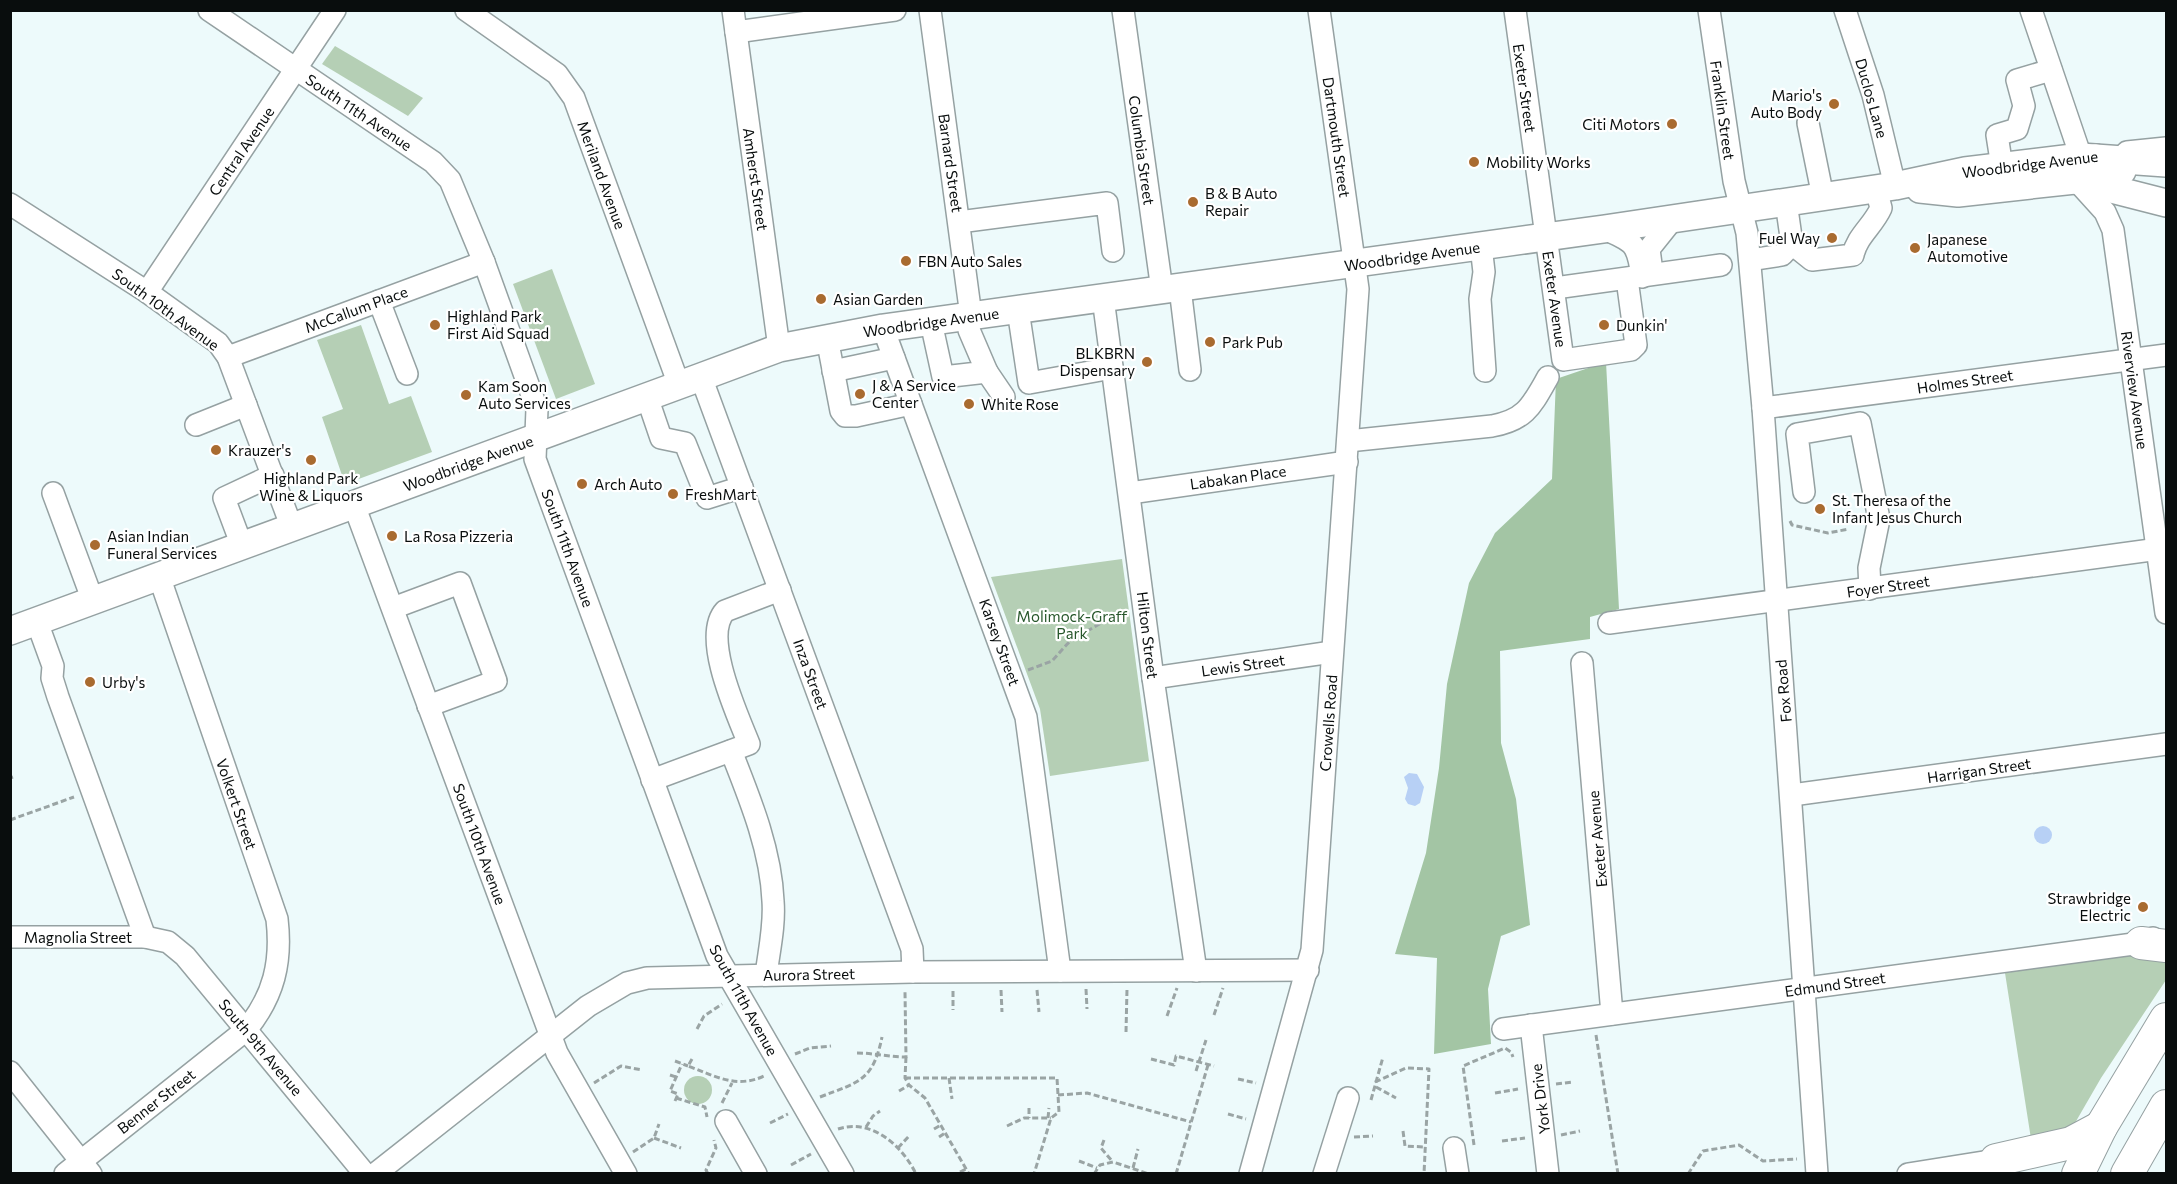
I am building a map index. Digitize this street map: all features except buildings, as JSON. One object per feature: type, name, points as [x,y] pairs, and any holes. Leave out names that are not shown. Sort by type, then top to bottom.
[{"type":"highway","points":[[2078,1173],[2101,1127],[2166,1019]]},
{"type":"highway","points":[[2139,1167],[2166,1106]]},
{"type":"highway","points":[[2009,1167],[2071,1143],[2101,1127]]},
{"type":"main road","points":[[2078,169],[2166,163]]},
{"type":"main road","name":"Woodbridge Avenue","points":[[10,631],[780,348],[883,328],[1604,229],[1885,188],[2002,167],[2078,169]]},
{"type":"main road","name":"Woodbridge Avenue","points":[[1885,188],[1958,193],[2078,169]]},
{"type":"main road","points":[[2078,169],[2115,170],[2166,177]]},
{"type":"main road","points":[[2078,169],[2166,203]]},
{"type":"street","name":"South 11th Avenue","points":[[208,10],[440,167],[450,180],[484,262],[537,409],[535,459],[717,956],[843,1173]]},
{"type":"street","name":"Central Avenue","points":[[147,292],[335,10]]},
{"type":"street","name":"Meriland Avenue","points":[[466,10],[557,74],[574,98],[690,381]]},
{"type":"street","name":"Amherst Street","points":[[733,10],[780,348]]},
{"type":"street","points":[[736,32],[895,10]]},
{"type":"street","name":"Barnard Street","points":[[930,10],[971,316],[969,330],[987,372],[1004,397]]},
{"type":"street","name":"Columbia Street","points":[[1123,10],[1171,289],[1190,370]]},
{"type":"street","name":"Dartmouth Street","points":[[1319,10],[1355,264]]},
{"type":"street","name":"Exeter Street","points":[[1515,10],[1546,237]]},
{"type":"street","name":"Franklin Street","points":[[1709,10],[1734,181],[1741,209]]},
{"type":"street","name":"Duclos Lane","points":[[1792,244],[1812,260],[1853,255],[1856,242],[1874,223],[1881,208],[1885,188],[1874,95],[1845,10]]},
{"type":"street","points":[[2031,10],[2051,70],[2078,169]]},
{"type":"street","points":[[2002,167],[1997,135],[2017,129],[2024,106],[2017,80],[2051,70]]},
{"type":"street","points":[[1808,123],[1823,197]]},
{"type":"street","name":"Woodbridge Avenue","points":[[2078,169],[2166,148]]},
{"type":"street","name":"Riverview Avenue","points":[[2078,169],[2105,212],[2113,230],[2162,549],[2166,613]]},
{"type":"street","points":[[1750,260],[1782,255],[1792,244],[1786,202]]},
{"type":"street","points":[[958,222],[1107,203],[1113,251]]},
{"type":"street","name":"South 10th Avenue","points":[[10,204],[147,292],[218,343],[228,357],[292,528]]},
{"type":"street","name":"Fox Road","points":[[1741,209],[1750,260],[1763,408],[1817,1173]]},
{"type":"street","points":[[1640,277],[1649,249],[1673,219]]},
{"type":"street","points":[[1604,229],[1630,240],[1639,255],[1640,277]]},
{"type":"street","name":"Exeter Avenue","points":[[1546,237],[1555,288],[1563,360],[1631,350],[1636,345],[1640,277]]},
{"type":"street","points":[[1481,246],[1484,272],[1480,299],[1485,372]]},
{"type":"street","name":"McCallum Place","points":[[228,357],[484,262]]},
{"type":"street","name":"Crowells Road","points":[[1250,1173],[1312,950],[1348,451],[1358,290],[1355,264]]},
{"type":"street","points":[[1555,288],[1721,265]]},
{"type":"street","name":"Hilton Street","points":[[1103,298],[1153,678],[1196,971]]},
{"type":"street","points":[[379,301],[407,374]]},
{"type":"street","points":[[1018,310],[1029,383],[1112,368]]},
{"type":"street","points":[[931,322],[943,377],[987,372]]},
{"type":"street","name":"Karsey Street","points":[[883,328],[1012,675],[1029,735],[1060,971]]},
{"type":"street","points":[[827,338],[845,416],[856,416],[911,404]]},
{"type":"street","name":"Holmes Street","points":[[1763,408],[2166,355]]},
{"type":"street","points":[[833,371],[894,358]]},
{"type":"street","points":[[1348,451],[1514,421],[1532,406],[1548,377]]},
{"type":"street","name":"Inza Street","points":[[690,381],[741,487],[912,949],[909,981]]},
{"type":"street","points":[[646,397],[661,438],[685,442],[707,498],[741,487]]},
{"type":"street","points":[[1838,398],[1845,426]]},
{"type":"street","points":[[196,425],[246,405]]},
{"type":"street","points":[[1804,492],[1797,434],[1860,423],[1879,519],[1869,568],[1870,589]]},
{"type":"street","name":"Labakan Place","points":[[1130,493],[1348,451]]},
{"type":"street","points":[[242,546],[224,498],[273,475]]},
{"type":"street","points":[[53,493],[93,601]]},
{"type":"street","name":"South 10th Avenue","points":[[354,505],[557,1053],[626,1173]]},
{"type":"street","name":"Foyer Street","points":[[1609,623],[2162,549]]},
{"type":"street","name":"Volkert Street","points":[[159,576],[277,920],[280,945],[275,980],[268,1000],[246,1030]]},
{"type":"street","points":[[393,608],[460,583],[496,681],[429,706]]},
{"type":"street","points":[[652,780],[749,744],[724,677],[718,627],[720,616],[725,611],[780,590]]},
{"type":"street","points":[[37,622],[53,666],[52,678],[58,697],[145,937]]},
{"type":"street","name":"Lewis Street","points":[[1153,678],[1332,652]]},
{"type":"street","name":"Exeter Avenue","points":[[1582,663],[1612,1014]]},
{"type":"street","name":"Harrigan Street","points":[[1792,795],[2166,744]]},
{"type":"street","points":[[731,751],[762,838],[773,901],[766,975]]},
{"type":"street","name":"Magnolia Street","points":[[10,937],[145,937]]},
{"type":"street","name":"South 9th Avenue","points":[[145,937],[168,942],[177,949],[365,1173]]},
{"type":"street","name":"Edmund Street","points":[[1503,1029],[2158,941]]},
{"type":"street","name":"Aurora Street","points":[[375,1173],[588,1006],[627,983],[669,975],[766,975],[909,981],[1060,971],[1308,970]]},
{"type":"street","name":"York Drive","points":[[1531,1025],[1548,1173]]},
{"type":"street","name":"Benner Street","points":[[79,1169],[246,1030]]},
{"type":"street","points":[[10,1072],[79,1169]]},
{"type":"street","points":[[1324,1173],[1348,1098]]},
{"type":"street","points":[[716,1127],[756,1173]]},
{"type":"street","points":[[1458,1173],[1468,1147]]},
{"type":"street","points":[[1908,1173],[2009,1167]]},
{"type":"path","points":[[1785,522],[1792,521],[1792,525],[1828,533],[1849,530]]},
{"type":"path","points":[[1012,675],[1052,661],[1070,641],[1103,622],[1145,615]]},
{"type":"path","points":[[10,820],[93,790]]},
{"type":"path","points":[[909,981],[905,1078],[909,1085],[925,1098],[969,1173]]},
{"type":"path","points":[[1167,1016],[1178,986]]},
{"type":"path","points":[[1214,1015],[1223,986]]},
{"type":"path","points":[[1126,1032],[1127,987]]},
{"type":"path","points":[[1001,988],[1002,1012]]},
{"type":"path","points":[[1037,988],[1039,1012]]},
{"type":"path","points":[[1086,988],[1087,1009]]},
{"type":"path","points":[[953,989],[953,1010]]},
{"type":"path","points":[[697,1029],[704,1016],[726,1002]]},
{"type":"path","points":[[1596,1033],[1618,1173]]},
{"type":"path","points":[[818,1098],[861,1081],[878,1057],[882,1036]]},
{"type":"path","points":[[1196,1071],[1206,1040]]},
{"type":"path","points":[[793,1055],[810,1047],[831,1046]]},
{"type":"path","points":[[1475,1155],[1468,1147],[1471,1110],[1463,1066],[1505,1048],[1511,1052],[1513,1057]]},
{"type":"path","points":[[857,1053],[868,1053],[878,1057],[906,1057]]},
{"type":"path","points":[[1151,1059],[1174,1065],[1176,1056],[1214,1066]]},
{"type":"path","points":[[1371,1100],[1383,1057]]},
{"type":"path","points":[[688,1066],[692,1059]]},
{"type":"path","points":[[675,1061],[732,1083],[755,1080],[768,1074]]},
{"type":"path","points":[[682,1064],[670,1091],[678,1094],[676,1100],[705,1107],[716,1127],[716,1148],[706,1170],[708,1173]]},
{"type":"path","points":[[1176,1173],[1208,1065]]},
{"type":"path","points":[[593,1084],[621,1066],[642,1070]]},
{"type":"path","points":[[1376,1081],[1406,1068],[1429,1069],[1424,1173]]},
{"type":"path","points":[[670,1074],[676,1077]]},
{"type":"path","points":[[905,1078],[1057,1078],[1059,1112],[1050,1118],[1029,1118],[1007,1126]]},
{"type":"path","points":[[949,1078],[952,1100]]},
{"type":"path","points":[[1238,1079],[1259,1084]]},
{"type":"path","points":[[1551,1085],[1573,1082]]},
{"type":"path","points":[[899,1091],[909,1085]]},
{"type":"path","points":[[1376,1087],[1396,1098]]},
{"type":"path","points":[[1495,1092],[1518,1089]]},
{"type":"path","points":[[1058,1095],[1087,1093],[1191,1122]]},
{"type":"path","points":[[1029,1108],[1029,1118]]},
{"type":"path","points":[[1034,1173],[1050,1118],[1048,1108]]},
{"type":"path","points":[[866,1127],[873,1116],[880,1112]]},
{"type":"path","points":[[770,1123],[789,1113]]},
{"type":"path","points":[[1228,1114],[1248,1120]]},
{"type":"path","points":[[632,1152],[654,1138],[659,1124]]},
{"type":"path","points":[[836,1129],[850,1125],[866,1127],[898,1148],[916,1173]]},
{"type":"path","points":[[934,1128],[940,1125]]},
{"type":"path","points":[[1403,1131],[1405,1146],[1425,1147]]},
{"type":"path","points":[[1559,1135],[1580,1131]]},
{"type":"path","points":[[939,1137],[945,1134]]},
{"type":"path","points":[[898,1148],[909,1136]]},
{"type":"path","points":[[654,1138],[681,1148]]},
{"type":"path","points":[[1502,1141],[1525,1138]]},
{"type":"path","points":[[1104,1140],[1101,1148],[1113,1162],[1149,1173]]},
{"type":"path","points":[[1688,1173],[1703,1151],[1739,1145],[1763,1161],[1799,1159]]},
{"type":"path","points":[[1133,1168],[1138,1149]]},
{"type":"path","points":[[791,1165],[812,1153]]},
{"type":"path","points":[[1079,1161],[1097,1167],[1113,1162]]},
{"type":"path","points":[[1094,1173],[1097,1167]]},
{"type":"path","points":[[960,1172],[966,1169]]},
{"type":"green space","points":[[335,46],[423,98],[408,116],[322,64]]},
{"type":"green space","points":[[552,269],[595,384],[556,399],[513,284]]},
{"type":"green space","points":[[361,325],[389,404],[411,396],[432,452],[345,484],[322,417],[343,409],[317,340]]},
{"type":"green space","points":[[1606,362],[1619,609],[1590,617],[1590,639],[1500,651],[1501,743],[1516,799],[1530,925],[1501,936],[1488,989],[1491,1044],[1434,1054],[1437,958],[1395,954],[1426,853],[1439,768],[1447,684],[1469,583],[1495,533],[1552,479],[1556,379]]},
{"type":"green space","name":"Molimock-Graff Park","points":[[1122,559],[1149,761],[1050,776],[1040,709],[991,577]]},
{"type":"green space","points":[[2166,956],[2166,980],[2071,1128],[2031,1139],[2005,973],[2095,958]]},
{"type":"green space","points":[[698,1076],[708,1080],[712,1090],[708,1100],[698,1104],[688,1100],[684,1090],[688,1080]]},
{"type":"water","points":[[1409,773],[1417,774],[1424,787],[1420,803],[1415,806],[1408,804],[1405,799],[1408,788],[1404,777]]},
{"type":"water","points":[[2039,826],[2047,826],[2052,831],[2050,842],[2039,844],[2034,839],[2034,831]]},
{"type":"place","name":"Mario's Auto Body","points":[[1834,104]]},
{"type":"place","name":"Citi Motors","points":[[1672,124]]},
{"type":"place","name":"Mobility Works","points":[[1474,162]]},
{"type":"place","name":"B & B Auto Repair","points":[[1193,202]]},
{"type":"place","name":"Fuel Way","points":[[1832,238]]},
{"type":"place","name":"Japanese Automotive","points":[[1915,248]]},
{"type":"place","name":"FBN Auto Sales","points":[[906,261]]},
{"type":"place","name":"Asian Garden","points":[[821,299]]},
{"type":"place","name":"Highland Park First Aid Squad","points":[[435,325]]},
{"type":"place","name":"Dunkin'","points":[[1604,325]]},
{"type":"place","name":"Park Pub","points":[[1210,342]]},
{"type":"place","name":"BLKBRN Dispensary","points":[[1147,362]]},
{"type":"place","name":"J & A Service Center","points":[[860,394]]},
{"type":"place","name":"Kam Soon Auto Services","points":[[466,395]]},
{"type":"place","name":"White Rose","points":[[969,404]]},
{"type":"place","name":"Krauzer's","points":[[216,450]]},
{"type":"place","name":"Highland Park Wine & Liquors","points":[[311,460]]},
{"type":"place","name":"Arch Auto","points":[[582,484]]},
{"type":"place","name":"FreshMart","points":[[673,494]]},
{"type":"place","name":"St. Theresa of the Infant Jesus Church","points":[[1820,509]]},
{"type":"place","name":"La Rosa Pizzeria","points":[[392,536]]},
{"type":"place","name":"Asian Indian Funeral Services","points":[[95,545]]},
{"type":"place","name":"Urby's","points":[[90,682]]},
{"type":"place","name":"Strawbridge Electric","points":[[2143,907]]}]
